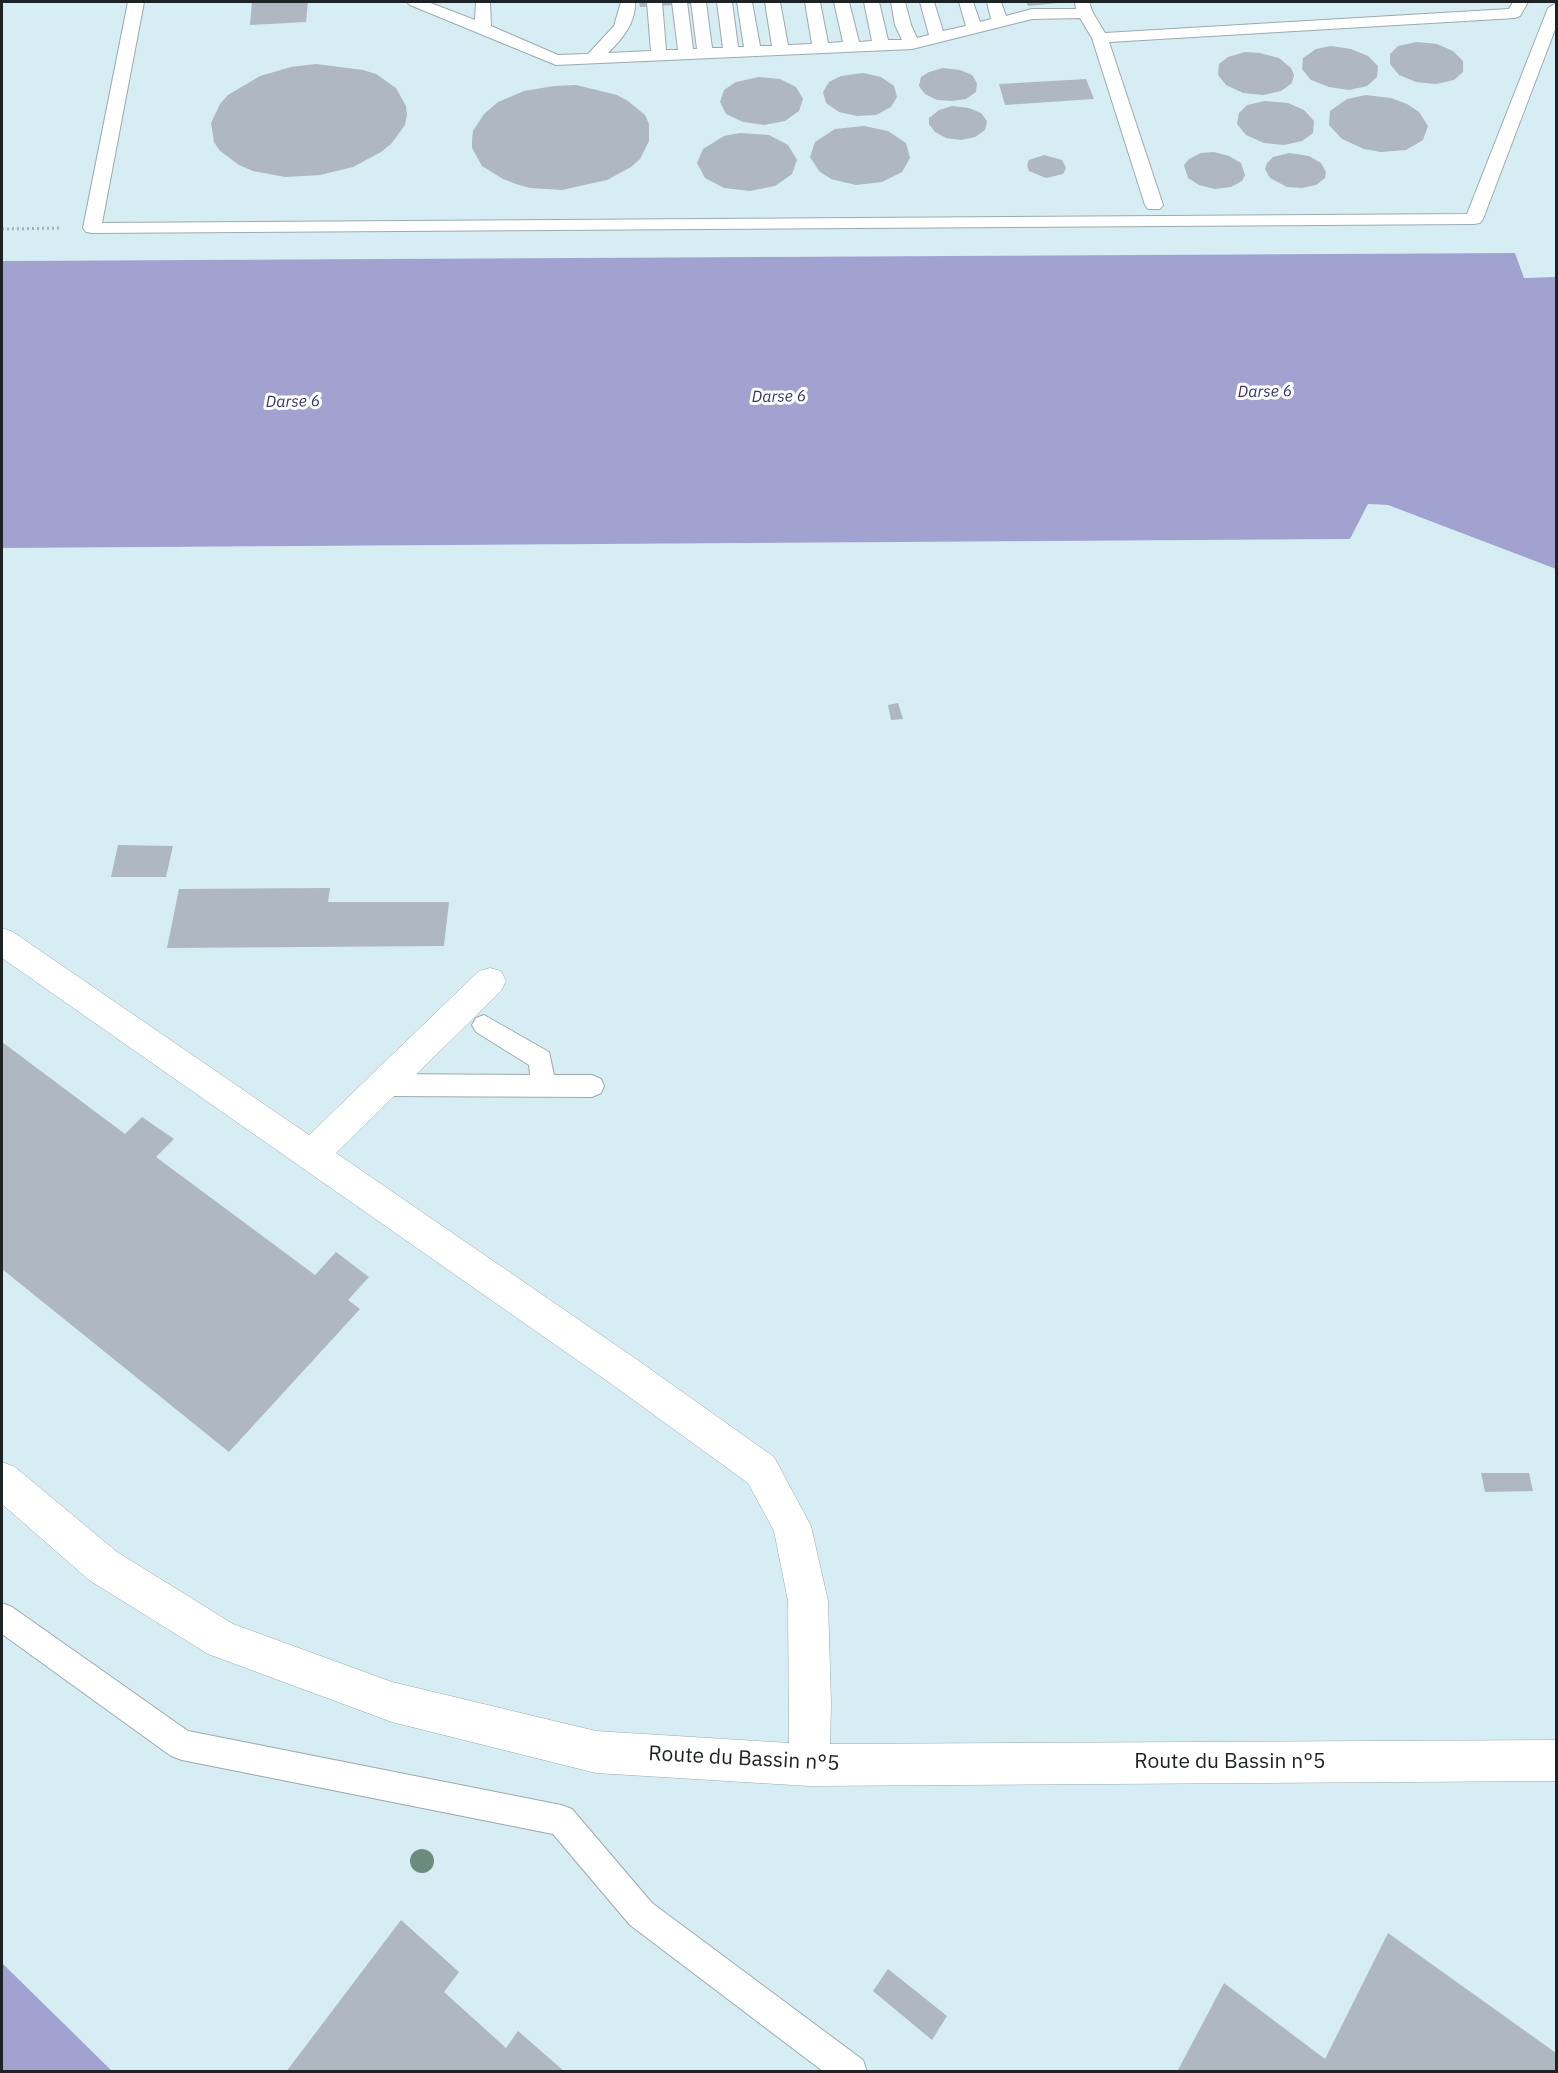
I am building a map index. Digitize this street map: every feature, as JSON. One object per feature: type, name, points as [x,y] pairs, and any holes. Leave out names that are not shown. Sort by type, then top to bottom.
[{"type":"street","points":[[2,940],[761,1470],[792,1526],[808,1601],[811,1703],[809,1765]]},
{"type":"street","points":[[311,1155],[490,981]]},
{"type":"street","name":"Route du Bassin n°5","points":[[2,1480],[103,1566],[222,1640],[392,1702],[596,1752],[809,1765],[1557,1761]]},
{"type":"lane","points":[[136,2],[92,228],[1474,219],[1557,8]]},
{"type":"lane","points":[[415,2],[483,28],[556,60],[912,44],[1032,14],[1084,7],[1100,38],[1154,205]]},
{"type":"lane","points":[[483,2],[483,28]]},
{"type":"lane","points":[[593,58],[623,25],[628,14],[628,2]]},
{"type":"lane","points":[[654,2],[659,55]]},
{"type":"lane","points":[[679,2],[686,54]]},
{"type":"lane","points":[[698,2],[705,53]]},
{"type":"lane","points":[[724,2],[731,52]]},
{"type":"lane","points":[[744,2],[753,51]]},
{"type":"lane","points":[[772,2],[781,50]]},
{"type":"lane","points":[[812,2],[821,48]]},
{"type":"lane","points":[[841,2],[852,46]]},
{"type":"lane","points":[[871,2],[881,45]]},
{"type":"lane","points":[[898,2],[903,25],[912,44]]},
{"type":"lane","points":[[927,2],[937,38]]},
{"type":"lane","points":[[966,2],[974,28]]},
{"type":"lane","points":[[994,2],[1000,22]]},
{"type":"lane","points":[[1100,38],[1515,13],[1520,2]]},
{"type":"lane","points":[[484,1025],[540,1059],[543,1085]]},
{"type":"lane","points":[[383,1084],[592,1086]]},
{"type":"lane","points":[[2,1617],[182,1745],[561,1820],[642,1914],[851,2072]]},
{"type":"path","points":[[2,229],[92,228]]},
{"type":"shaded area","points":[[2,2],[1556,2],[1556,277],[1524,278],[1514,253],[2,261]]},
{"type":"shaded area","points":[[1368,504],[1387,505],[1556,569],[1556,2071],[112,2071],[2,1963],[2,548],[1350,539]]},
{"type":"water","name":"Darse 6","points":[[1515,253],[1524,278],[1556,277],[1556,569],[1388,505],[1368,504],[1350,539],[2,548],[2,261]]},
{"type":"water","points":[[2,1963],[112,2071],[2,2071]]},
{"type":"building","points":[[252,2],[308,2],[306,22],[250,25]]},
{"type":"building","points":[[639,2],[707,2],[707,3],[640,7]]},
{"type":"building","points":[[1026,2],[1058,2],[1058,3],[1028,6]]},
{"type":"building","points":[[1417,42],[1437,44],[1453,51],[1463,61],[1463,72],[1454,80],[1436,84],[1416,82],[1399,75],[1390,64],[1390,54],[1398,46]]},
{"type":"building","points":[[1331,46],[1351,49],[1368,56],[1378,66],[1377,77],[1367,86],[1349,90],[1329,87],[1311,80],[1302,69],[1303,58],[1316,49]]},
{"type":"building","points":[[1245,52],[1279,58],[1291,68],[1294,75],[1292,83],[1281,91],[1263,95],[1243,93],[1226,85],[1218,75],[1219,64],[1228,57]]},
{"type":"building","points":[[316,64],[363,70],[376,74],[396,88],[406,106],[407,115],[405,125],[391,144],[353,167],[320,175],[285,177],[253,171],[239,165],[220,151],[214,142],[211,123],[220,104],[228,95],[260,76],[291,67]]},
{"type":"building","points":[[943,68],[960,70],[972,75],[977,83],[976,92],[966,99],[952,101],[937,100],[925,94],[919,86],[921,77]]},
{"type":"building","points":[[863,73],[881,77],[894,86],[897,97],[891,107],[876,115],[857,116],[839,112],[826,103],[823,92],[829,82],[841,76]]},
{"type":"building","points":[[759,77],[780,79],[796,87],[803,99],[799,111],[785,121],[764,125],[743,122],[726,114],[720,102],[724,90],[736,82]]},
{"type":"building","points":[[1086,79],[1094,99],[1005,105],[999,84]]},
{"type":"building","points":[[576,85],[617,95],[645,115],[649,124],[649,141],[640,159],[631,167],[607,180],[562,190],[530,188],[516,184],[482,166],[472,148],[472,140],[473,131],[484,114],[498,102],[524,91]]},
{"type":"building","points":[[1366,95],[1391,98],[1419,112],[1428,126],[1423,140],[1406,150],[1381,152],[1364,149],[1342,139],[1329,125],[1330,111],[1347,99]]},
{"type":"building","points":[[1265,101],[1288,103],[1304,110],[1314,121],[1313,133],[1302,141],[1284,145],[1264,143],[1246,135],[1237,124],[1239,113],[1247,105]]},
{"type":"building","points":[[952,106],[969,108],[981,113],[987,121],[985,130],[975,137],[961,140],[946,138],[935,132],[929,124],[929,118],[939,110]]},
{"type":"building","points":[[864,126],[888,131],[906,143],[910,158],[902,172],[882,182],[856,185],[831,179],[819,171],[810,157],[815,142],[835,129]]},
{"type":"building","points":[[740,133],[769,135],[788,145],[797,160],[792,174],[775,186],[750,191],[724,188],[705,178],[697,163],[703,149],[724,136]]},
{"type":"building","points":[[1214,152],[1229,156],[1241,163],[1245,175],[1242,181],[1231,187],[1215,189],[1199,185],[1188,178],[1184,165],[1189,159],[1201,153]]},
{"type":"building","points":[[1289,153],[1309,156],[1321,163],[1326,172],[1325,178],[1316,185],[1302,188],[1287,187],[1270,178],[1265,169],[1267,163],[1273,157]]},
{"type":"building","points":[[1044,155],[1062,160],[1066,168],[1063,174],[1046,178],[1029,171],[1027,165],[1029,160]]},
{"type":"building","points":[[898,703],[903,719],[891,720],[888,705]]},
{"type":"building","points":[[118,845],[173,846],[166,877],[111,877]]},
{"type":"building","points":[[330,888],[328,902],[449,902],[444,946],[167,948],[179,889]]},
{"type":"building","points":[[2,1042],[125,1134],[142,1117],[174,1139],[156,1157],[315,1275],[336,1252],[369,1277],[348,1300],[360,1309],[229,1452],[2,1269]]},
{"type":"building","points":[[1481,1473],[1529,1473],[1533,1491],[1485,1492]]},
{"type":"building","points":[[401,1920],[459,1972],[444,1992],[506,2048],[518,2031],[565,2072],[286,2072]]},
{"type":"building","points":[[1388,1933],[1556,2053],[1556,2072],[1177,2072],[1224,1983],[1325,2059]]},
{"type":"building","points":[[888,1969],[947,2016],[932,2040],[873,1991]]}]
